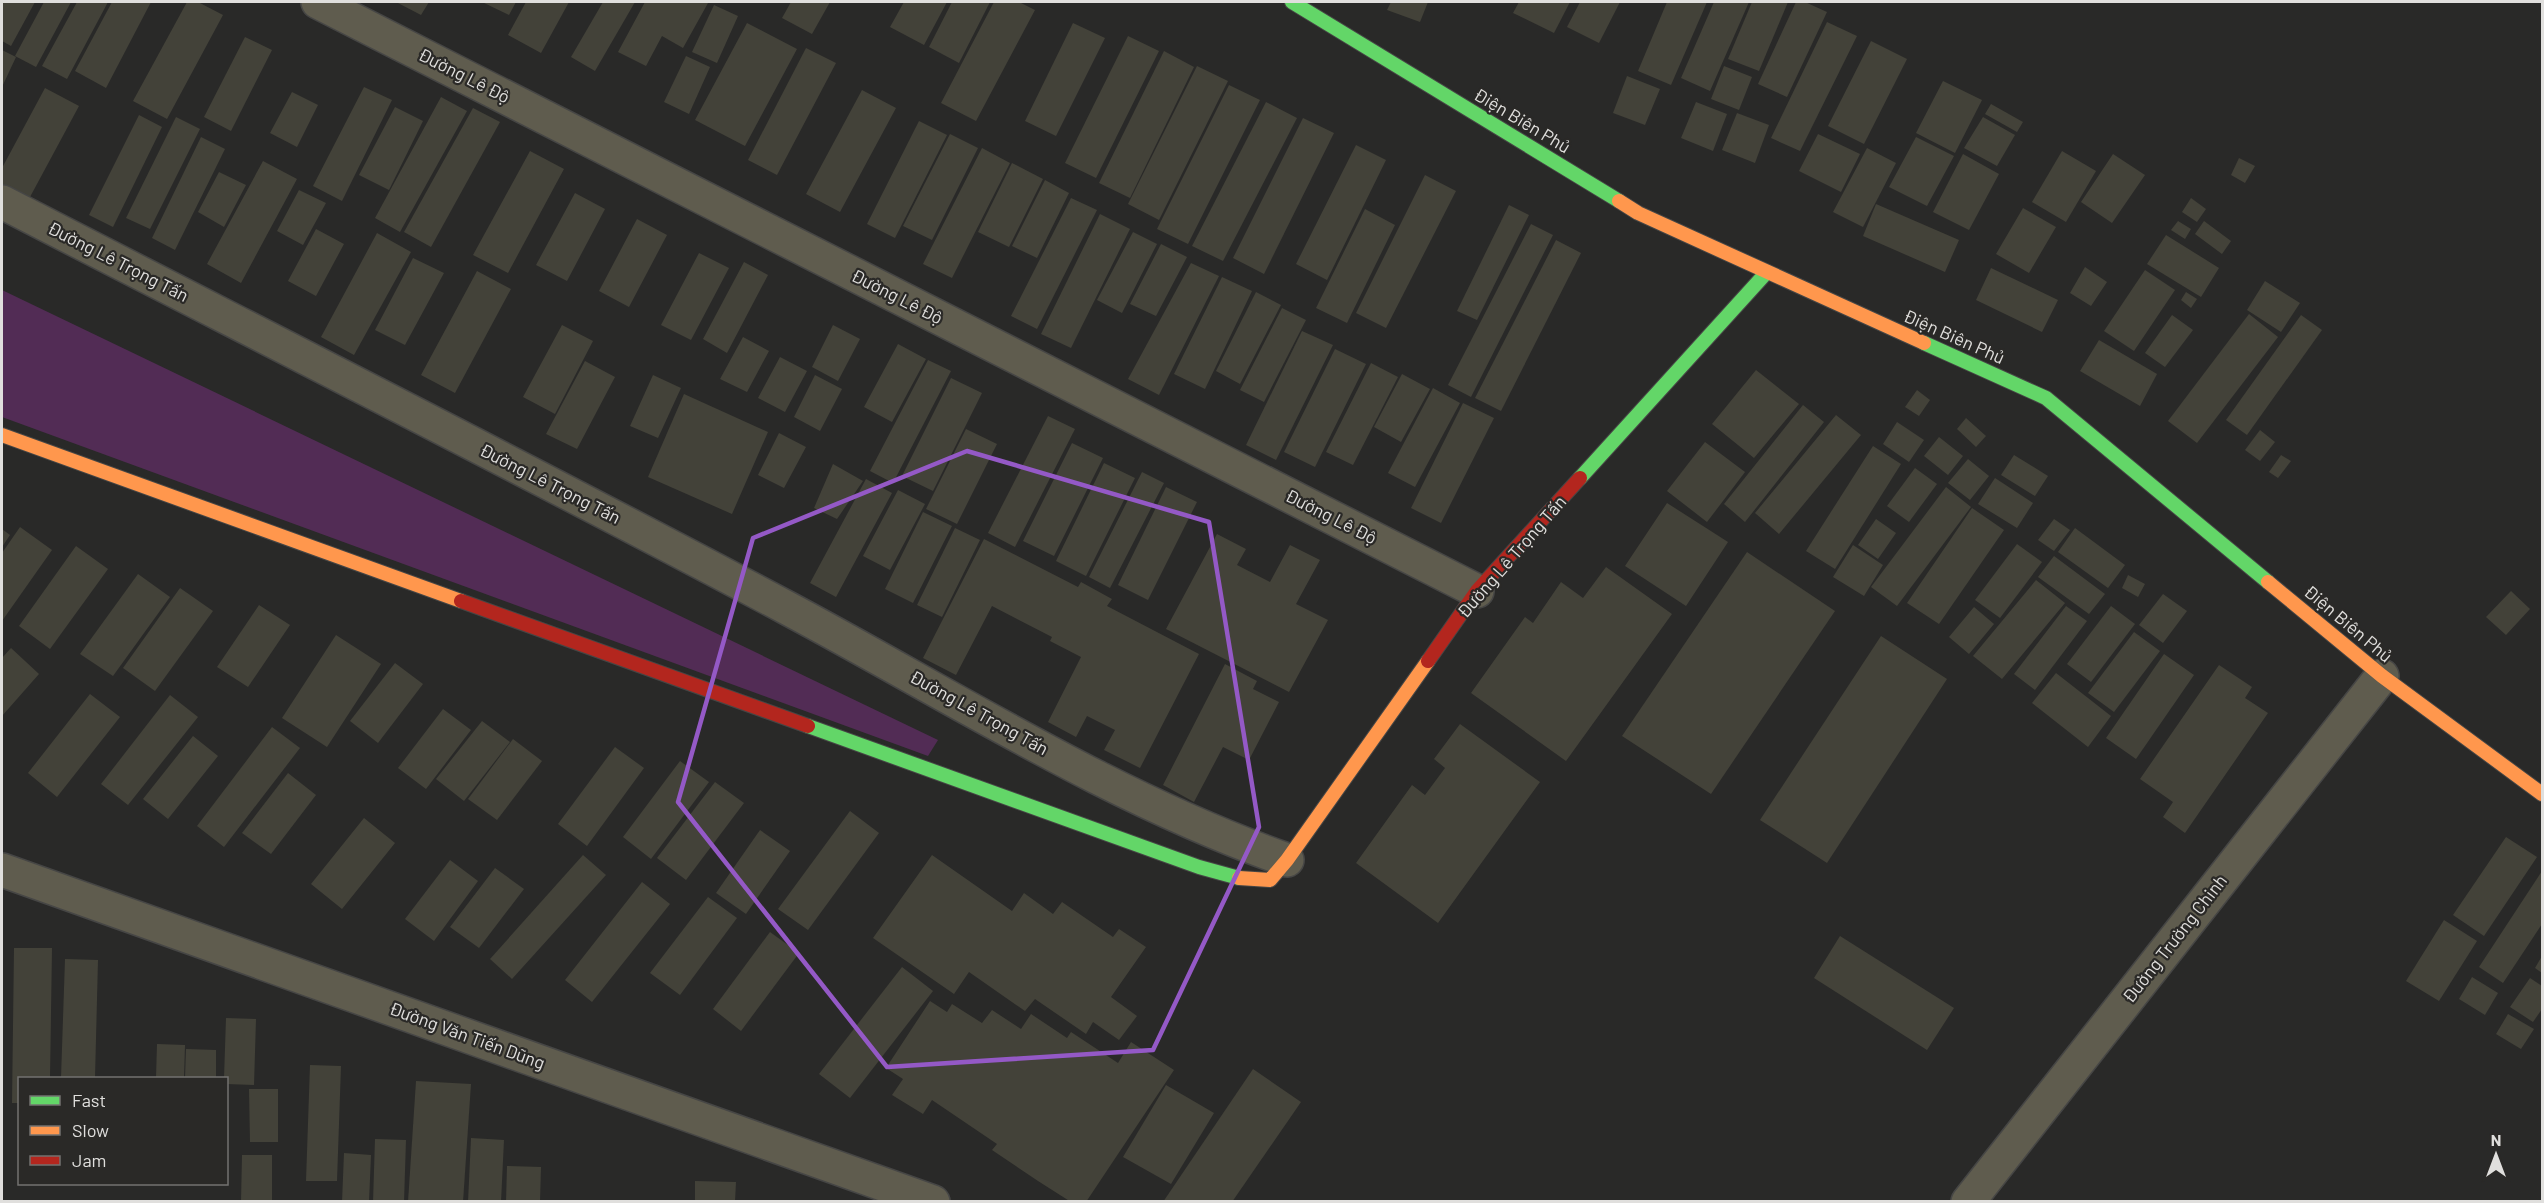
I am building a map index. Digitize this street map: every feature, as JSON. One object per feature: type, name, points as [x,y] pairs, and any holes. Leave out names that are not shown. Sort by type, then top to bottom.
[{"type":"street","name":"Đường Lê Độ","points":[[318,2],[1477,591]]},
{"type":"street","name":"Điện Biên Phủ","points":[[1292,2],[1638,213],[2046,398],[2382,676],[2542,794]]},
{"type":"street","name":"Đường Lê Trọng Tấn","points":[[2,202],[560,488],[801,616],[1110,785],[1247,846],[1287,860],[1477,591],[1767,272]]},
{"type":"street","points":[[2,435],[1199,867],[1243,879],[1270,880],[1287,860]]},
{"type":"street","name":"Đường Trường Chinh","points":[[1968,1202],[2382,676]]},
{"type":"street","name":"Đường Văn Tiến Dũng","points":[[2,870],[933,1202]]},
{"type":"highlighted area","points":[[967,451],[1209,522],[1259,827],[1153,1050],[887,1067],[678,802],[753,538]]},
{"type":"shaded area","points":[[2,290],[938,740],[928,756],[2,417]]},
{"type":"building","points":[[2,2],[35,2],[11,46],[2,41]]},
{"type":"building","points":[[44,2],[71,2],[36,67],[15,56]]},
{"type":"building","points":[[77,2],[108,2],[67,79],[42,66]]},
{"type":"building","points":[[112,2],[151,2],[106,88],[75,71]]},
{"type":"building","points":[[187,2],[198,2],[223,15],[167,119],[133,101]]},
{"type":"building","points":[[396,2],[429,2],[421,15]]},
{"type":"building","points":[[482,2],[516,2],[509,15]]},
{"type":"building","points":[[526,2],[569,2],[541,53],[508,35]]},
{"type":"building","points":[[603,2],[635,2],[595,71],[571,57]]},
{"type":"building","points":[[645,2],[708,3],[683,48],[662,36],[646,66],[618,52]]},
{"type":"building","points":[[791,2],[830,2],[812,34],[782,18]]},
{"type":"building","points":[[904,2],[947,2],[924,45],[890,27]]},
{"type":"building","points":[[952,2],[990,2],[959,63],[929,47]]},
{"type":"building","points":[[994,2],[1019,2],[1035,10],[976,121],[941,103]]},
{"type":"building","points":[[1391,2],[1428,2],[1420,22],[1387,10]]},
{"type":"building","points":[[1519,2],[1570,2],[1554,33],[1513,13]]},
{"type":"building","points":[[1580,2],[1620,2],[1599,43],[1567,27]]},
{"type":"building","points":[[1667,2],[1707,2],[1671,85],[1638,71]]},
{"type":"building","points":[[1714,2],[1749,2],[1710,91],[1681,78]]},
{"type":"building","points":[[1752,2],[1788,2],[1759,71],[1728,59]]},
{"type":"building","points":[[1796,2],[1805,2],[1827,12],[1787,97],[1758,84]]},
{"type":"building","points":[[714,5],[738,16],[717,63],[692,52]]},
{"type":"building","points":[[1827,22],[1857,36],[1800,151],[1771,138]]},
{"type":"building","points":[[747,23],[797,49],[745,146],[695,120]]},
{"type":"building","points":[[1073,23],[1105,38],[1056,136],[1025,121]]},
{"type":"building","points":[[1128,36],[1159,51],[1096,178],[1065,163]]},
{"type":"building","points":[[245,37],[272,50],[231,131],[204,117]]},
{"type":"building","points":[[1871,41],[1907,59],[1864,144],[1828,126]]},
{"type":"building","points":[[806,48],[836,63],[777,175],[748,160]]},
{"type":"building","points":[[2,50],[16,57],[2,87]]},
{"type":"building","points":[[1164,51],[1194,67],[1130,198],[1099,183]]},
{"type":"building","points":[[686,56],[710,67],[689,114],[664,102]]},
{"type":"building","points":[[1197,66],[1228,81],[1159,220],[1128,204]]},
{"type":"building","points":[[1724,66],[1752,77],[1739,110],[1711,99]]},
{"type":"building","points":[[1627,76],[1660,89],[1645,125],[1613,113]]},
{"type":"building","points":[[1943,81],[1982,100],[1955,153],[1916,133]]},
{"type":"building","points":[[1229,85],[1260,100],[1188,244],[1157,229]]},
{"type":"building","points":[[364,87],[392,100],[342,201],[313,186]]},
{"type":"building","points":[[45,88],[79,106],[23,210],[2,199],[2,168]]},
{"type":"building","points":[[862,90],[896,108],[840,212],[806,194]]},
{"type":"building","points":[[292,92],[318,105],[297,147],[270,133]]},
{"type":"building","points":[[441,97],[467,111],[400,232],[375,218]]},
{"type":"building","points":[[1266,102],[1297,118],[1223,261],[1192,246]]},
{"type":"building","points":[[1696,102],[1727,114],[1713,151],[1681,138]]},
{"type":"building","points":[[1991,104],[2023,122],[2017,132],[1985,114]]},
{"type":"building","points":[[395,107],[423,121],[389,190],[359,175]]},
{"type":"building","points":[[473,108],[500,122],[431,247],[404,232]]},
{"type":"building","points":[[1737,113],[1769,125],[1755,163],[1722,150]]},
{"type":"building","points":[[139,115],[162,127],[113,227],[89,215]]},
{"type":"building","points":[[176,117],[200,129],[150,229],[126,218]]},
{"type":"building","points":[[1983,117],[2015,135],[1997,166],[1964,148]]},
{"type":"building","points":[[1303,118],[1334,133],[1264,274],[1233,258]]},
{"type":"building","points":[[919,121],[947,135],[895,238],[867,224]]},
{"type":"building","points":[[950,134],[978,148],[932,240],[903,226]]},
{"type":"building","points":[[1818,134],[1860,154],[1841,192],[1799,171]]},
{"type":"building","points":[[201,137],[225,149],[175,250],[152,238]]},
{"type":"building","points":[[1916,137],[1954,156],[1927,206],[1889,187]]},
{"type":"building","points":[[1356,145],[1386,160],[1327,280],[1296,264]]},
{"type":"building","points":[[982,148],[1010,163],[952,278],[923,264]]},
{"type":"building","points":[[1867,148],[1896,163],[1863,227],[1833,212]]},
{"type":"building","points":[[530,151],[564,169],[508,273],[473,255]]},
{"type":"building","points":[[2062,151],[2096,171],[2066,222],[2032,202]]},
{"type":"building","points":[[1963,154],[1999,174],[1969,230],[1933,212]]},
{"type":"building","points":[[2113,154],[2145,175],[2112,223],[2081,202]]},
{"type":"building","points":[[2239,158],[2255,166],[2245,183],[2231,175]]},
{"type":"building","points":[[263,161],[297,179],[241,283],[207,264]]},
{"type":"building","points":[[1012,163],[1043,179],[1009,247],[978,232]]},
{"type":"building","points":[[219,172],[246,185],[224,227],[198,212]]},
{"type":"building","points":[[1425,175],[1456,191],[1386,328],[1356,313]]},
{"type":"building","points":[[1045,180],[1069,193],[1037,258],[1012,246]]},
{"type":"building","points":[[299,190],[326,203],[303,245],[277,231]]},
{"type":"building","points":[[575,193],[605,209],[567,281],[536,265]]},
{"type":"building","points":[[1071,198],[1097,210],[1037,329],[1011,316]]},
{"type":"building","points":[[2191,198],[2206,209],[2197,222],[2182,212]]},
{"type":"building","points":[[1876,204],[1959,240],[1945,272],[1863,236]]},
{"type":"building","points":[[1509,205],[1529,215],[1477,320],[1457,311]]},
{"type":"building","points":[[2023,208],[2056,227],[2029,273],[1996,254]]},
{"type":"building","points":[[1365,209],[1395,225],[1347,323],[1316,308]]},
{"type":"building","points":[[1100,214],[1130,229],[1071,348],[1041,334]]},
{"type":"building","points":[[637,219],[667,235],[629,307],[599,291]]},
{"type":"building","points":[[2178,221],[2191,229],[2185,239],[2171,230]]},
{"type":"building","points":[[2204,221],[2231,241],[2222,254],[2195,234]]},
{"type":"building","points":[[1531,224],[1553,235],[1471,397],[1448,385]]},
{"type":"building","points":[[316,229],[344,244],[316,296],[288,281]]},
{"type":"building","points":[[1133,232],[1157,244],[1122,313],[1097,300]]},
{"type":"building","points":[[377,233],[411,252],[354,355],[321,337]]},
{"type":"building","points":[[2166,235],[2219,268],[2201,297],[2147,264]]},
{"type":"building","points":[[1556,240],[1581,253],[1501,411],[1475,398]]},
{"type":"building","points":[[1161,244],[1187,257],[1156,316],[1130,304]]},
{"type":"building","points":[[699,253],[729,268],[691,340],[661,325]]},
{"type":"building","points":[[413,258],[444,273],[405,345],[375,330]]},
{"type":"building","points":[[744,262],[768,275],[727,353],[703,339]]},
{"type":"building","points":[[1191,263],[1219,276],[1159,395],[1128,379]]},
{"type":"building","points":[[2085,267],[2107,282],[2091,306],[2070,293]]},
{"type":"building","points":[[1991,268],[2058,300],[2042,332],[1976,300]]},
{"type":"building","points":[[2145,270],[2175,290],[2134,351],[2104,331]]},
{"type":"building","points":[[477,271],[511,289],[455,393],[421,375]]},
{"type":"building","points":[[1222,277],[1252,291],[1205,389],[1174,374]]},
{"type":"building","points":[[2265,281],[2300,303],[2281,332],[2247,310]]},
{"type":"building","points":[[1256,292],[1281,305],[1240,384],[1216,371]]},
{"type":"building","points":[[2186,292],[2197,299],[2191,308],[2181,300]]},
{"type":"building","points":[[1282,308],[1306,320],[1264,402],[1240,390]]},
{"type":"building","points":[[2249,314],[2278,337],[2197,443],[2168,421]]},
{"type":"building","points":[[2172,315],[2193,330],[2165,367],[2145,353]]},
{"type":"building","points":[[2301,315],[2322,330],[2247,435],[2226,420]]},
{"type":"building","points":[[562,325],[593,341],[555,414],[523,397]]},
{"type":"building","points":[[833,325],[860,339],[838,381],[812,367]]},
{"type":"building","points":[[1302,331],[1333,345],[1276,460],[1246,445]]},
{"type":"building","points":[[743,337],[769,351],[747,392],[720,379]]},
{"type":"building","points":[[2099,340],[2157,374],[2140,406],[2080,371]]},
{"type":"building","points":[[898,344],[926,359],[892,422],[864,407]]},
{"type":"building","points":[[1335,349],[1366,364],[1315,467],[1284,452]]},
{"type":"building","points":[[780,357],[807,371],[785,412],[758,398]]},
{"type":"building","points":[[928,360],[951,371],[893,483],[870,471]]},
{"type":"building","points":[[585,361],[615,377],[577,449],[546,434]]},
{"type":"building","points":[[1371,363],[1398,377],[1353,465],[1326,452]]},
{"type":"building","points":[[1756,370],[1799,404],[1754,458],[1712,424]]},
{"type":"building","points":[[1402,374],[1430,389],[1401,442],[1374,427]]},
{"type":"building","points":[[653,375],[681,388],[658,438],[630,426]]},
{"type":"building","points":[[815,375],[842,389],[820,431],[794,417]]},
{"type":"building","points":[[951,378],[982,393],[933,491],[902,476]]},
{"type":"building","points":[[1433,388],[1460,403],[1415,487],[1388,473]]},
{"type":"building","points":[[1917,390],[1930,400],[1919,416],[1905,407]]},
{"type":"building","points":[[684,394],[768,432],[732,514],[648,477]]},
{"type":"building","points":[[1463,403],[1494,418],[1441,523],[1411,508]]},
{"type":"building","points":[[1803,405],[1824,422],[1745,522],[1724,504]]},
{"type":"building","points":[[1836,415],[1861,435],[1779,534],[1755,513]]},
{"type":"building","points":[[1048,416],[1075,429],[1015,547],[988,533]]},
{"type":"building","points":[[1966,418],[1986,436],[1976,447],[1957,429]]},
{"type":"building","points":[[1897,422],[1924,440],[1909,462],[1883,444]]},
{"type":"building","points":[[966,429],[997,444],[957,524],[926,509]]},
{"type":"building","points":[[2260,430],[2275,442],[2260,461],[2245,450]]},
{"type":"building","points":[[779,433],[806,447],[784,488],[758,475]]},
{"type":"building","points":[[1939,437],[1963,456],[1948,475],[1924,456]]},
{"type":"building","points":[[1705,442],[1745,472],[1707,522],[1667,491]]},
{"type":"building","points":[[1072,443],[1103,458],[1054,556],[1023,541]]},
{"type":"building","points":[[1873,446],[1901,464],[1835,569],[1806,551]]},
{"type":"building","points":[[2014,455],[2048,476],[2035,496],[2001,475]]},
{"type":"building","points":[[2281,455],[2291,461],[2278,478],[2269,472]]},
{"type":"building","points":[[1968,459],[1989,476],[1970,500],[1948,483]]},
{"type":"building","points":[[1104,463],[1135,478],[1086,576],[1056,561]]},
{"type":"building","points":[[833,464],[863,481],[837,519],[814,508]]},
{"type":"building","points":[[1915,468],[1937,484],[1909,522],[1887,506]]},
{"type":"building","points":[[1142,472],[1164,483],[1110,588],[1089,577]]},
{"type":"building","points":[[1995,478],[2033,503],[2017,528],[1978,504]]},
{"type":"building","points":[[866,479],[892,493],[836,597],[810,583]]},
{"type":"building","points":[[1166,487],[1197,502],[1148,600],[1118,585]]},
{"type":"building","points":[[1946,487],[1971,507],[1897,606],[1871,587]]},
{"type":"building","points":[[898,490],[925,504],[890,570],[863,556]]},
{"type":"building","points":[[1667,503],[1728,542],[1686,606],[1625,566]]},
{"type":"building","points":[[1972,508],[2004,530],[1939,624],[1907,603]]},
{"type":"building","points":[[923,512],[952,526],[913,603],[885,589]]},
{"type":"building","points":[[1876,519],[1896,533],[1878,559],[1858,545]]},
{"type":"building","points":[[2054,519],[2070,530],[2054,551],[2038,540]]},
{"type":"building","points":[[20,527],[52,550],[2,621],[2,553]]},
{"type":"building","points":[[955,528],[980,540],[942,617],[917,605]]},
{"type":"building","points":[[2075,528],[2125,565],[2108,588],[2058,552]]},
{"type":"building","points":[[2,529],[10,535],[2,547]]},
{"type":"building","points":[[1217,534],[1246,549],[1237,565],[1270,582],[1290,545],[1320,560],[1296,604],[1328,620],[1289,692],[1166,629]]},
{"type":"building","points":[[984,539],[1078,587],[1081,582],[1112,599],[1107,606],[1199,654],[1140,768],[1104,750],[1115,730],[1087,716],[1076,737],[1048,722],[1081,657],[1050,641],[1052,637],[992,606],[956,675],[923,658]]},
{"type":"building","points":[[2017,544],[2042,562],[2000,618],[1975,600]]},
{"type":"building","points":[[1853,545],[1883,565],[1864,596],[1833,577]]},
{"type":"building","points":[[76,546],[108,569],[50,649],[19,626]]},
{"type":"building","points":[[1747,552],[1835,611],[1711,794],[1622,736]]},
{"type":"building","points":[[2054,556],[2105,594],[2089,614],[2038,577]]},
{"type":"building","points":[[1606,567],[1672,614],[1566,761],[1471,693],[1525,617],[1533,623],[1561,582],[1583,598]]},
{"type":"building","points":[[138,574],[170,597],[113,676],[80,654]]},
{"type":"building","points":[[2128,575],[2145,584],[2138,597],[2122,588]]},
{"type":"building","points":[[2036,580],[2065,603],[2002,679],[1973,656]]},
{"type":"building","points":[[180,588],[213,611],[155,691],[123,668]]},
{"type":"building","points":[[2511,591],[2530,609],[2506,635],[2486,617]]},
{"type":"building","points":[[2163,594],[2187,611],[2163,643],[2139,625]]},
{"type":"building","points":[[259,605],[290,625],[248,687],[217,667]]},
{"type":"building","points":[[2066,606],[2087,621],[2035,690],[2014,674]]},
{"type":"building","points":[[2111,606],[2135,624],[2091,682],[2067,664]]},
{"type":"building","points":[[1974,607],[1994,624],[1969,654],[1949,637]]},
{"type":"building","points":[[2134,632],[2160,651],[2114,712],[2088,693]]},
{"type":"building","points":[[336,635],[381,664],[327,747],[282,718]]},
{"type":"building","points":[[1881,636],[1947,679],[1827,863],[1760,820]]},
{"type":"building","points":[[11,648],[39,674],[2,716],[2,658]]},
{"type":"building","points":[[2164,654],[2194,675],[2136,759],[2106,738]]},
{"type":"building","points":[[395,663],[423,684],[378,743],[350,721]]},
{"type":"building","points":[[1225,664],[1257,681],[1253,689],[1279,702],[1249,760],[1223,747],[1194,802],[1163,785]]},
{"type":"building","points":[[2219,665],[2252,687],[2245,698],[2268,713],[2185,833],[2163,817],[2173,802],[2140,779]]},
{"type":"building","points":[[2056,673],[2111,716],[2088,747],[2032,703]]},
{"type":"building","points":[[90,694],[120,717],[57,797],[28,773]]},
{"type":"building","points":[[170,695],[198,717],[128,805],[101,784]]},
{"type":"building","points":[[443,709],[471,730],[426,789],[398,768]]},
{"type":"building","points":[[482,721],[510,742],[464,801],[436,779]]},
{"type":"building","points":[[1460,724],[1540,782],[1438,923],[1356,863],[1412,785],[1425,795],[1445,768],[1434,759]]},
{"type":"building","points":[[272,727],[300,748],[224,847],[197,826]]},
{"type":"building","points":[[193,736],[218,756],[168,819],[143,799]]},
{"type":"building","points":[[513,739],[542,761],[497,820],[468,799]]},
{"type":"building","points":[[615,747],[644,768],[587,846],[558,824]]},
{"type":"building","points":[[680,761],[709,782],[651,859],[623,837]]},
{"type":"building","points":[[288,773],[316,795],[271,854],[242,833]]},
{"type":"building","points":[[715,782],[744,803],[686,880],[657,858]]},
{"type":"building","points":[[850,811],[879,833],[808,930],[778,909]]},
{"type":"building","points":[[364,818],[395,843],[342,909],[311,884]]},
{"type":"building","points":[[760,830],[790,851],[746,914],[716,893]]},
{"type":"building","points":[[2506,837],[2537,857],[2484,936],[2453,915]]},
{"type":"building","points":[[583,855],[606,875],[512,979],[490,959]]},
{"type":"building","points":[[932,855],[1012,911],[1024,893],[1053,914],[1062,902],[1113,937],[1119,929],[1146,947],[1111,997],[1137,1016],[1119,1040],[1093,1022],[1086,1034],[1035,999],[1025,1011],[969,972],[954,994],[873,938]]},
{"type":"building","points":[[450,860],[478,881],[434,941],[405,919]]},
{"type":"building","points":[[495,868],[524,889],[479,948],[450,927]]},
{"type":"building","points":[[2542,871],[2542,924],[2503,983],[2479,967]]},
{"type":"building","points":[[642,882],[670,904],[592,1002],[565,980]]},
{"type":"building","points":[[708,897],[737,918],[680,995],[650,973]]},
{"type":"building","points":[[2444,920],[2477,941],[2439,1001],[2406,981]]},
{"type":"building","points":[[770,932],[799,953],[741,1031],[713,1009]]},
{"type":"building","points":[[1840,936],[1954,1008],[1927,1050],[1814,978]]},
{"type":"building","points":[[14,948],[52,948],[50,1077],[18,1077],[18,1103],[12,1103]]},
{"type":"building","points":[[2542,956],[2542,973],[2535,968]]},
{"type":"building","points":[[65,959],[98,960],[95,1077],[61,1077]]},
{"type":"building","points":[[902,967],[933,991],[850,1098],[819,1074]]},
{"type":"building","points":[[2472,977],[2498,993],[2485,1015],[2459,999]]},
{"type":"building","points":[[2530,978],[2542,986],[2542,1009],[2533,1022],[2510,1007]]},
{"type":"building","points":[[930,1001],[947,1012],[952,1004],[982,1023],[992,1010],[1021,1029],[1031,1014],[1067,1038],[1071,1032],[1118,1063],[1131,1042],[1174,1070],[1086,1202],[1071,1202],[1038,1181],[992,1150],[997,1144],[932,1100],[923,1114],[892,1095],[903,1079],[886,1068]]},
{"type":"building","points":[[2508,1014],[2534,1029],[2521,1049],[2496,1034]]},
{"type":"building","points":[[226,1018],[256,1019],[254,1085],[228,1084],[228,1077],[224,1077]]},
{"type":"building","points":[[157,1044],[185,1045],[184,1077],[156,1077]]},
{"type":"building","points":[[186,1049],[216,1050],[216,1077],[185,1077]]},
{"type":"building","points":[[310,1065],[341,1066],[337,1181],[306,1181]]},
{"type":"building","points":[[1253,1069],[1301,1102],[1232,1202],[1163,1202]]},
{"type":"building","points":[[416,1081],[471,1084],[463,1202],[408,1202]]},
{"type":"building","points":[[1166,1085],[1214,1113],[1171,1184],[1123,1157]]},
{"type":"building","points":[[249,1089],[278,1089],[278,1142],[250,1142]]},
{"type":"building","points":[[471,1138],[504,1140],[501,1202],[468,1202]]},
{"type":"building","points":[[375,1139],[406,1140],[404,1202],[373,1202]]},
{"type":"building","points":[[344,1153],[371,1155],[369,1202],[342,1202]]},
{"type":"building","points":[[242,1155],[272,1155],[272,1202],[241,1202]]},
{"type":"building","points":[[507,1166],[541,1167],[540,1202],[506,1202]]},
{"type":"building","points":[[695,1181],[736,1182],[735,1202],[695,1202]]},
{"type":"traffic: fast","points":[[1292,2],[1619,201]]},
{"type":"traffic: fast","points":[[1580,478],[1767,272]]},
{"type":"traffic: fast","points":[[1924,343],[2046,398],[2268,582]]},
{"type":"traffic: fast","points":[[808,726],[1199,867],[1239,878]]},
{"type":"traffic: slow","points":[[1619,201],[1638,213],[1924,343]]},
{"type":"traffic: slow","points":[[2,435],[461,601]]},
{"type":"traffic: slow","points":[[2268,582],[2382,676],[2542,794]]},
{"type":"traffic: slow","points":[[1239,878],[1270,880],[1287,860],[1428,661]]},
{"type":"traffic: jam","points":[[1428,661],[1477,591],[1580,478]]},
{"type":"traffic: jam","points":[[461,601],[808,726]]}]
